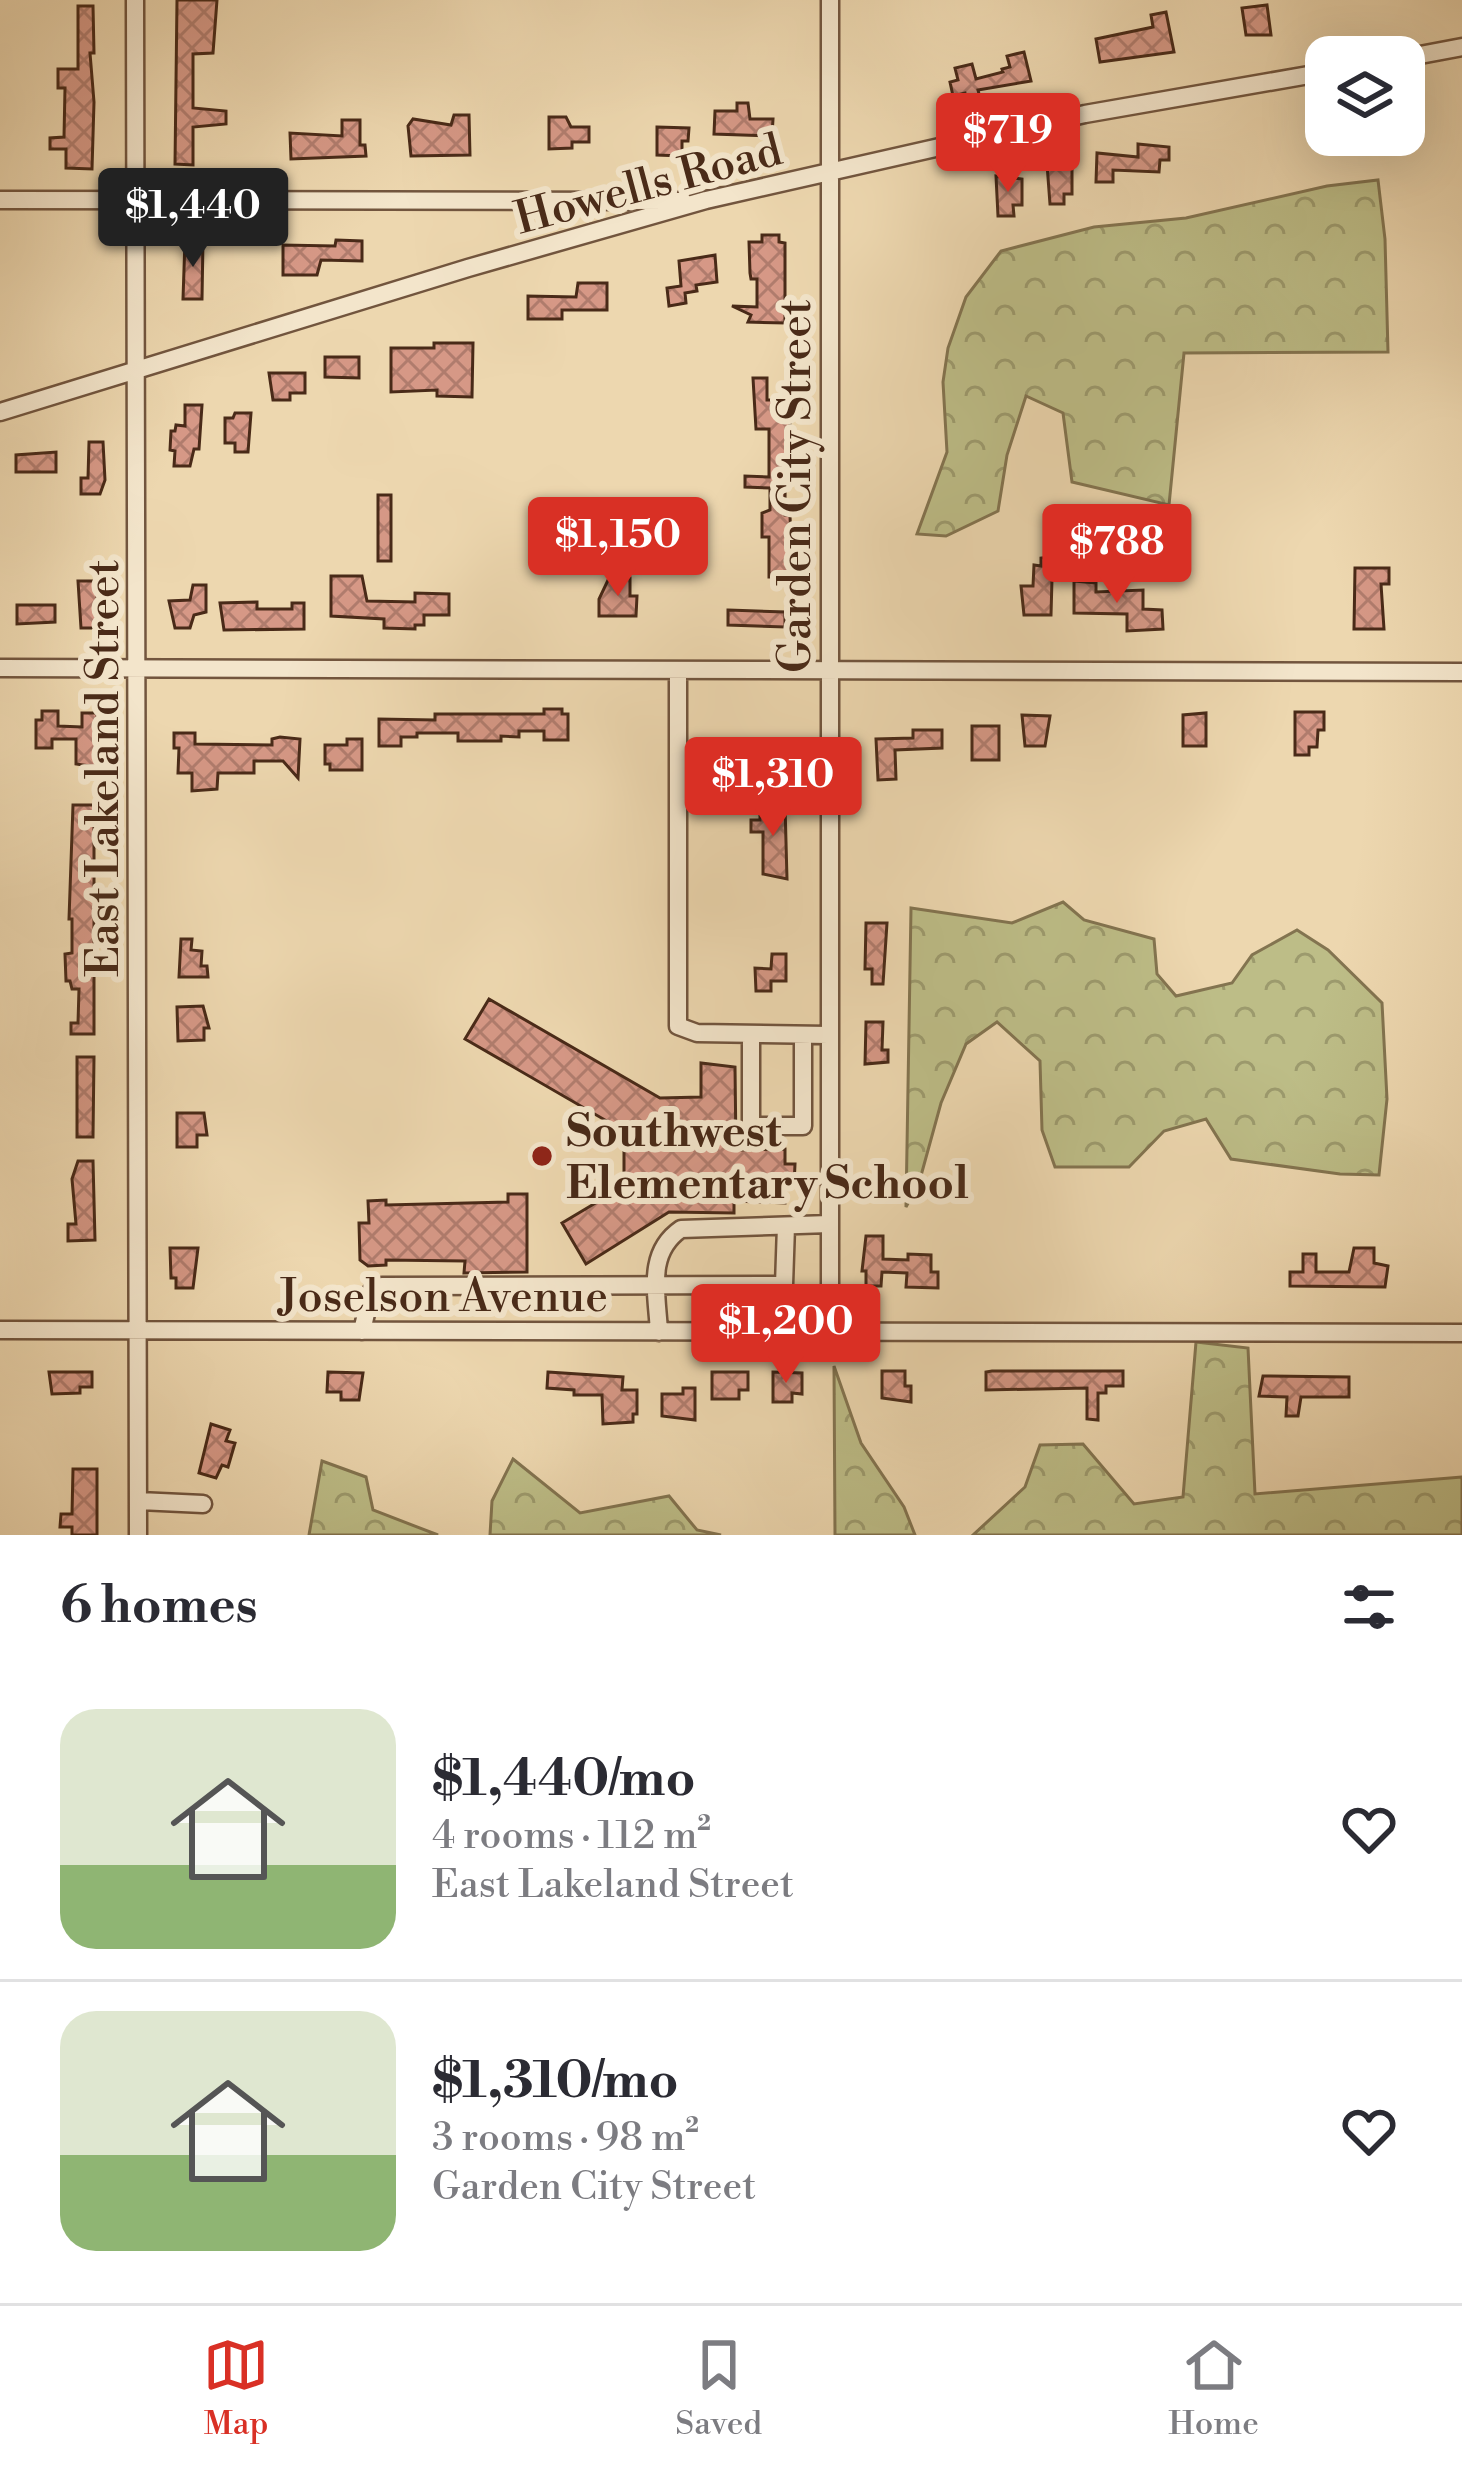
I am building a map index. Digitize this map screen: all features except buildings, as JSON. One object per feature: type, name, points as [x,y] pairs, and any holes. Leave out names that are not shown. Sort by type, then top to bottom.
[{"type":"street","name":"East Lakeland Street","points":[[136,0],[138,1535]]},
{"type":"street","name":"Garden City Street","points":[[830,0],[830,1332]]},
{"type":"street","points":[[1425,54],[1462,47]]},
{"type":"street","name":"Howells Road","points":[[0,412],[706,200],[1085,114],[1305,76]]},
{"type":"street","points":[[0,200],[706,200]]},
{"type":"street","points":[[0,668],[1462,672]]},
{"type":"street","points":[[678,670],[678,1025],[697,1033],[828,1035]]},
{"type":"street","points":[[751,1034],[751,1126],[803,1126],[803,1035]]},
{"type":"street","points":[[659,1332],[656,1256],[666,1239],[681,1229],[830,1224]]},
{"type":"street","points":[[362,1331],[371,1292],[382,1286],[784,1285],[786,1226]]},
{"type":"street","name":"Joselson Avenue","points":[[0,1330],[1462,1333]]},
{"type":"street","points":[[139,1501],[203,1504]]},
{"type":"green space","points":[[1378,180],[1388,352],[1184,353],[1169,505],[1072,482],[1063,413],[1026,396],[1007,455],[998,511],[946,536],[917,534],[947,452],[943,382],[948,348],[966,297],[1001,251],[1094,227],[1186,218],[1327,186]]},
{"type":"green space","points":[[1063,902],[1084,920],[1154,939],[1157,974],[1176,996],[1232,983],[1252,955],[1297,930],[1328,950],[1382,1003],[1387,1099],[1379,1175],[1231,1159],[1206,1119],[1164,1131],[1129,1167],[1055,1167],[1042,1130],[1040,1061],[997,1022],[966,1044],[941,1103],[919,1183],[906,1207],[911,908],[1012,923]]},
{"type":"green space","points":[[1196,1342],[1248,1348],[1255,1494],[1462,1477],[1462,1535],[973,1535],[1025,1487],[1040,1445],[1083,1444],[1134,1504],[1183,1497]]},
{"type":"green space","points":[[834,1366],[861,1443],[904,1507],[915,1535],[835,1535]]},
{"type":"green space","points":[[513,1459],[580,1513],[669,1496],[697,1530],[721,1535],[490,1535],[492,1501]]},
{"type":"green space","points":[[322,1461],[366,1477],[373,1510],[438,1535],[309,1535]]},
{"type":"place","name":"Southwest Elementary School","points":[[542,1156]]}]
